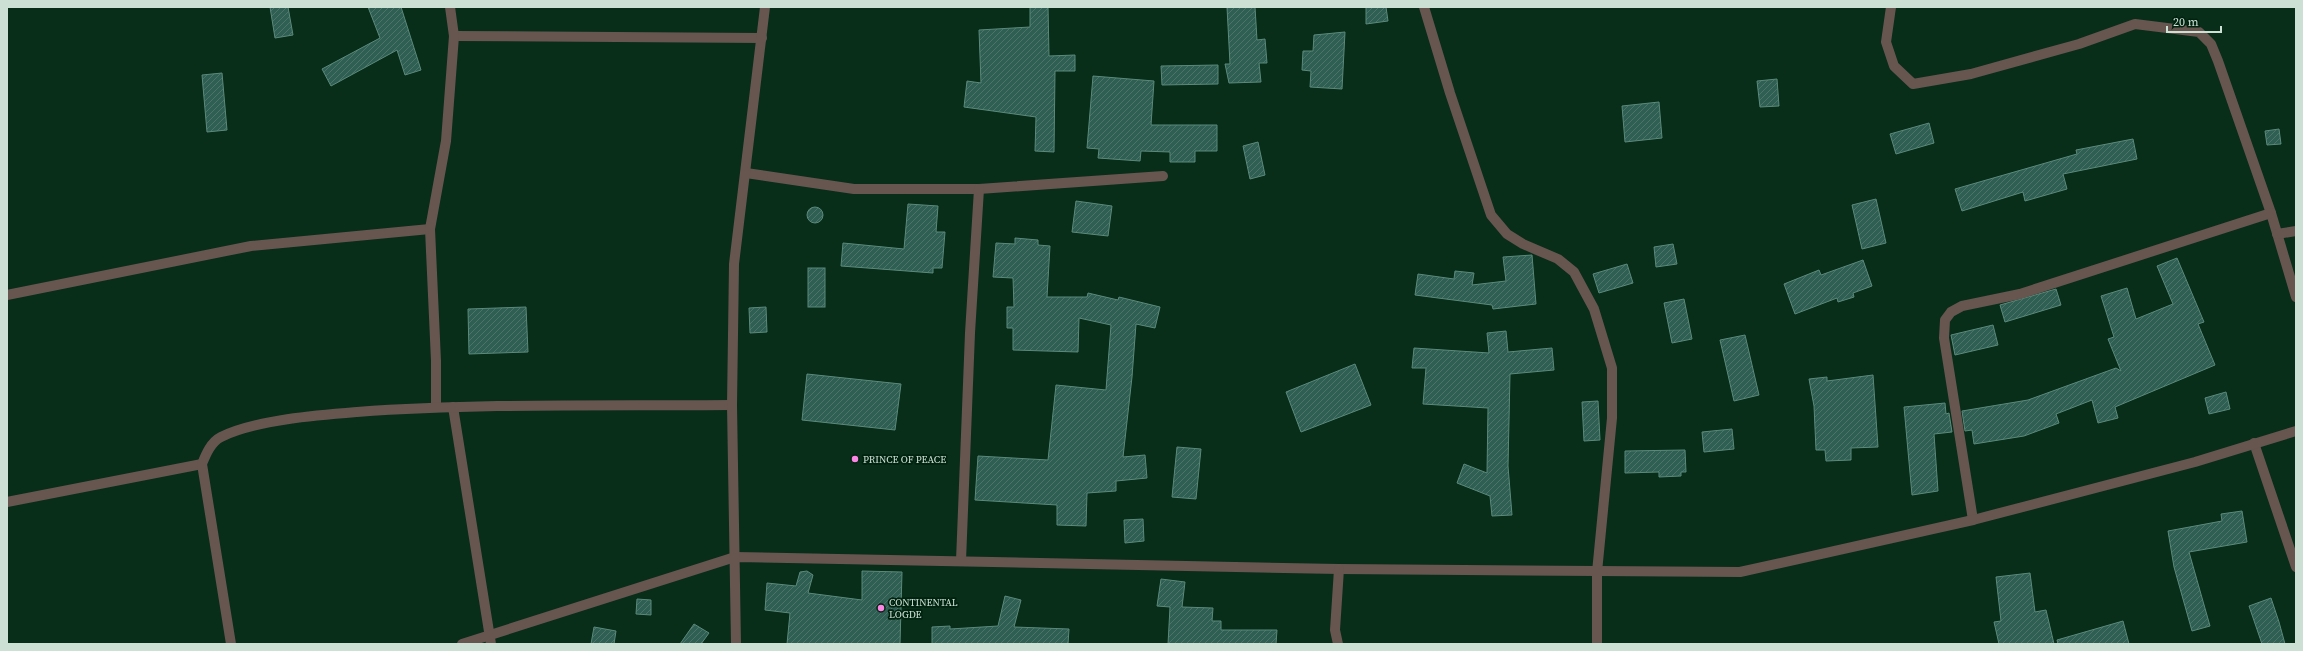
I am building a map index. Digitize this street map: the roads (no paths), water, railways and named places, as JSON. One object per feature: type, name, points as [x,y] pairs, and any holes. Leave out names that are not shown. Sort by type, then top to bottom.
[{"type":"street","points":[[436,406],[436,362],[430,229],[446,141],[454,36],[450,7]]},
{"type":"street","points":[[736,644],[732,405],[734,264],[765,7]]},
{"type":"street","points":[[1424,7],[1491,215],[1507,234],[1523,244],[1558,259],[1574,272],[1594,309],[1612,368],[1612,418],[1597,572],[1597,644]]},
{"type":"street","points":[[1891,7],[1886,42],[1894,66],[1913,84],[1971,74],[2079,44],[2135,24],[2199,32],[2211,44],[2218,61],[2271,213],[2296,297]]},
{"type":"street","points":[[454,36],[762,38]]},
{"type":"street","points":[[746,173],[854,189],[979,189],[1163,176]]},
{"type":"street","points":[[961,561],[970,333],[979,189]]},
{"type":"street","points":[[1973,520],[1944,338],[1945,320],[1951,312],[1962,306],[2020,294],[2271,213]]},
{"type":"street","points":[[7,296],[251,246],[430,229]]},
{"type":"street","points":[[2277,234],[2296,231]]},
{"type":"street","points":[[230,644],[202,464],[208,451],[220,438],[246,428],[311,416],[436,406],[732,405]]},
{"type":"street","points":[[453,407],[491,639]]},
{"type":"street","points":[[462,644],[491,639],[735,557],[1339,569],[1740,572],[1973,520],[2195,462],[2296,431]]},
{"type":"street","points":[[2254,443],[2296,567]]},
{"type":"street","points":[[7,502],[202,464]]},
{"type":"street","points":[[1338,644],[1335,630],[1339,569]]},
{"type":"place","name":"PRINCE OF PEACE","points":[[855,459]]},
{"type":"place","name":"CONTINENTAL LOGDE","points":[[881,608]]}]
